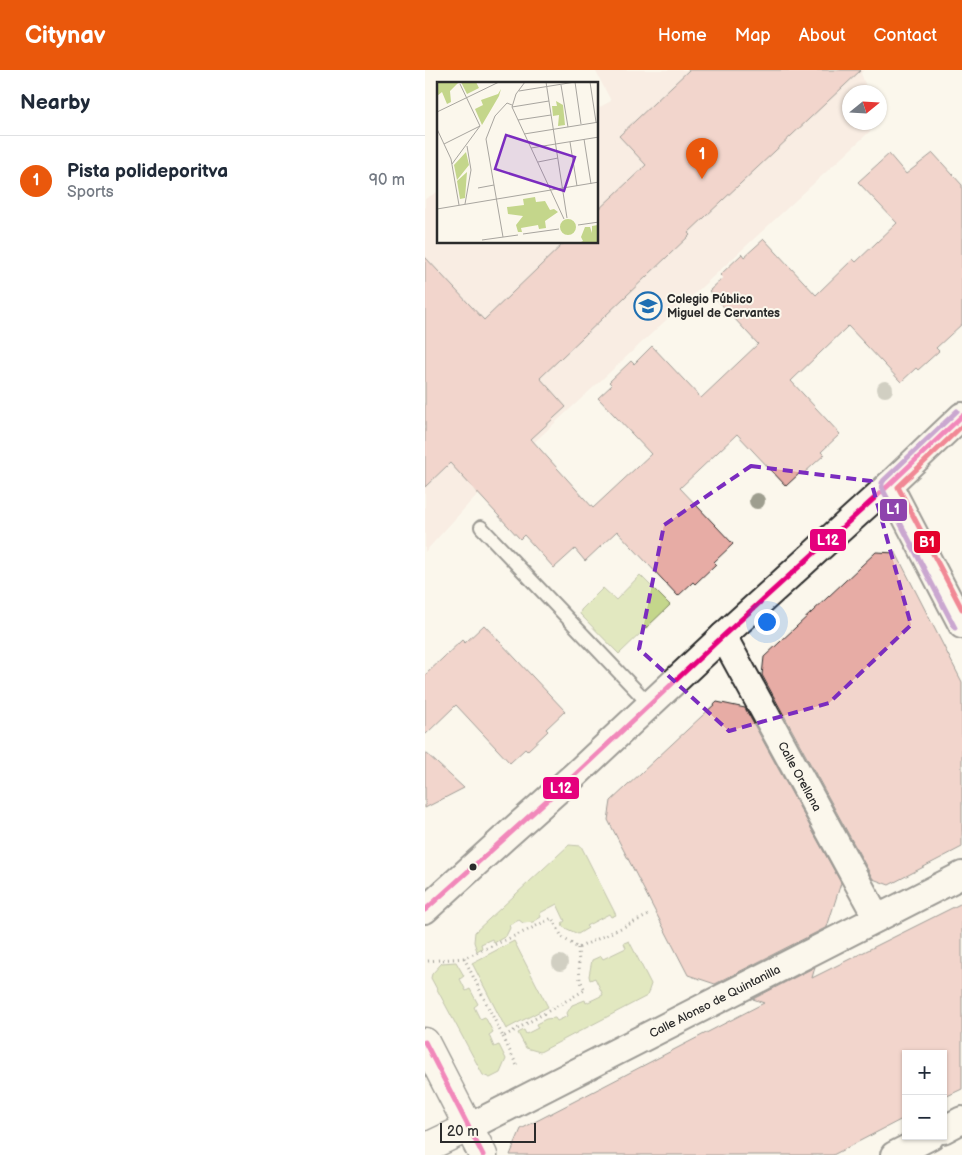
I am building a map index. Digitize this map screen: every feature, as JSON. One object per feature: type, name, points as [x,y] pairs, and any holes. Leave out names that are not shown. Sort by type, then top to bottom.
[{"type":"street","points":[[425,910],[576,774],[962,416]]},
{"type":"street","points":[[889,485],[962,626]]},
{"type":"street","name":"Calle Orellana","points":[[723,636],[877,918]]},
{"type":"street","name":"Calle Alonso de Quintanilla","points":[[469,1128],[962,874]]},
{"type":"street","points":[[425,1042],[483,1155]]},
{"type":"street","points":[[947,1128],[962,1120]]},
{"type":"street","points":[[425,1148],[469,1128]]},
{"type":"street","points":[[894,1155],[923,1140]]},
{"type":"lane","points":[[481,527],[650,705]]},
{"type":"path","points":[[579,948],[649,915]]},
{"type":"path","points":[[428,961],[464,958],[552,918],[562,937],[579,948]]},
{"type":"path","points":[[503,1038],[585,990],[580,980],[579,948]]},
{"type":"path","points":[[464,958],[518,1070]]},
{"type":"highlighted area","points":[[751,466],[871,481],[911,625],[829,703],[729,731],[639,649],[664,525]]},
{"type":"shaded area","name":"Colegio Público Miguel de Cervantes","points":[[595,70],[689,70],[619,136],[699,222],[857,70],[864,70],[861,73],[865,85],[842,85],[842,130],[871,130],[474,498],[425,552],[425,476],[431,482],[512,404],[540,431],[566,407],[540,378],[690,235],[634,176],[599,210],[599,107],[611,101]]},
{"type":"shaded area","points":[[437,192],[437,244],[564,244],[484,320],[425,257],[425,199]]},
{"type":"green space","points":[[640,575],[670,605],[619,654],[580,614],[581,610],[603,588],[616,600]]},
{"type":"green space","points":[[569,845],[581,846],[616,915],[611,917],[609,914],[586,926],[588,928],[578,934],[563,927],[562,923],[565,921],[557,904],[540,913],[541,917],[533,922],[523,923],[519,920],[509,925],[510,928],[506,936],[494,943],[492,939],[481,944],[482,948],[477,951],[474,942],[475,932]]},
{"type":"green space","points":[[514,941],[548,1007],[506,1029],[472,963]]},
{"type":"green space","points":[[629,941],[651,984],[647,996],[540,1052],[526,1048],[518,1033],[524,1030],[526,1034],[538,1028],[536,1024],[546,1019],[555,1018],[557,1021],[568,1016],[567,1013],[572,1005],[585,1000],[586,1003],[603,995],[595,978],[590,980],[592,960],[601,956],[603,959],[626,948],[624,943]]},
{"type":"green space","points":[[456,962],[464,976],[460,979],[466,991],[470,989],[478,1004],[474,1007],[480,1019],[485,1017],[493,1032],[489,1035],[494,1047],[499,1045],[506,1059],[500,1073],[490,1078],[483,1075],[431,978],[432,974],[442,963]]},
{"type":"building","points":[[689,70],[861,70],[845,85],[842,85],[842,88],[688,233],[690,235],[540,378],[566,407],[531,439],[593,508],[651,454],[598,398],[612,385],[609,382],[631,361],[634,364],[652,346],[701,398],[758,344],[709,291],[723,278],[720,275],[742,254],[744,257],[764,239],[816,295],[853,259],[856,262],[897,223],[858,182],[889,154],[906,174],[933,153],[962,185],[962,324],[936,348],[939,351],[901,382],[848,326],[791,381],[840,434],[821,452],[824,455],[786,486],[737,434],[680,488],[733,544],[695,584],[693,582],[678,596],[617,531],[585,561],[575,549],[554,568],[524,535],[520,539],[450,463],[425,487],[425,257],[484,320],[563,244],[599,244],[599,209],[646,165],[619,136]]},
{"type":"building","points":[[876,552],[896,553],[962,682],[962,847],[889,885],[873,879],[762,675],[764,657]]},
{"type":"building","points":[[484,625],[565,711],[527,751],[525,749],[510,763],[456,705],[425,735],[425,675],[462,640],[465,643]]},
{"type":"building","points":[[717,702],[745,708],[841,883],[827,927],[715,984],[688,975],[608,820],[611,801]]},
{"type":"building","points":[[425,752],[464,788],[425,808]]},
{"type":"building","points":[[962,903],[962,1089],[947,1096],[947,1050],[902,1050],[902,1119],[833,1155],[510,1155],[521,1129],[764,1003],[753,999],[815,967],[812,978]]},
{"type":"transit line","name":"L1","points":[[955,628],[882,488],[882,483],[957,411]]},
{"type":"transit line","name":"L12","points":[[425,910],[576,774],[962,416]]},
{"type":"transit line","name":"B1","points":[[962,426],[898,487],[962,609]]},
{"type":"transit line","name":"L12","points":[[425,1042],[483,1155]]},
{"type":"place","name":"Pista polideporitva","points":[[702,179]]},
{"type":"place","name":"Colegio Público Miguel de Cervantes","points":[[648,306]]}]
